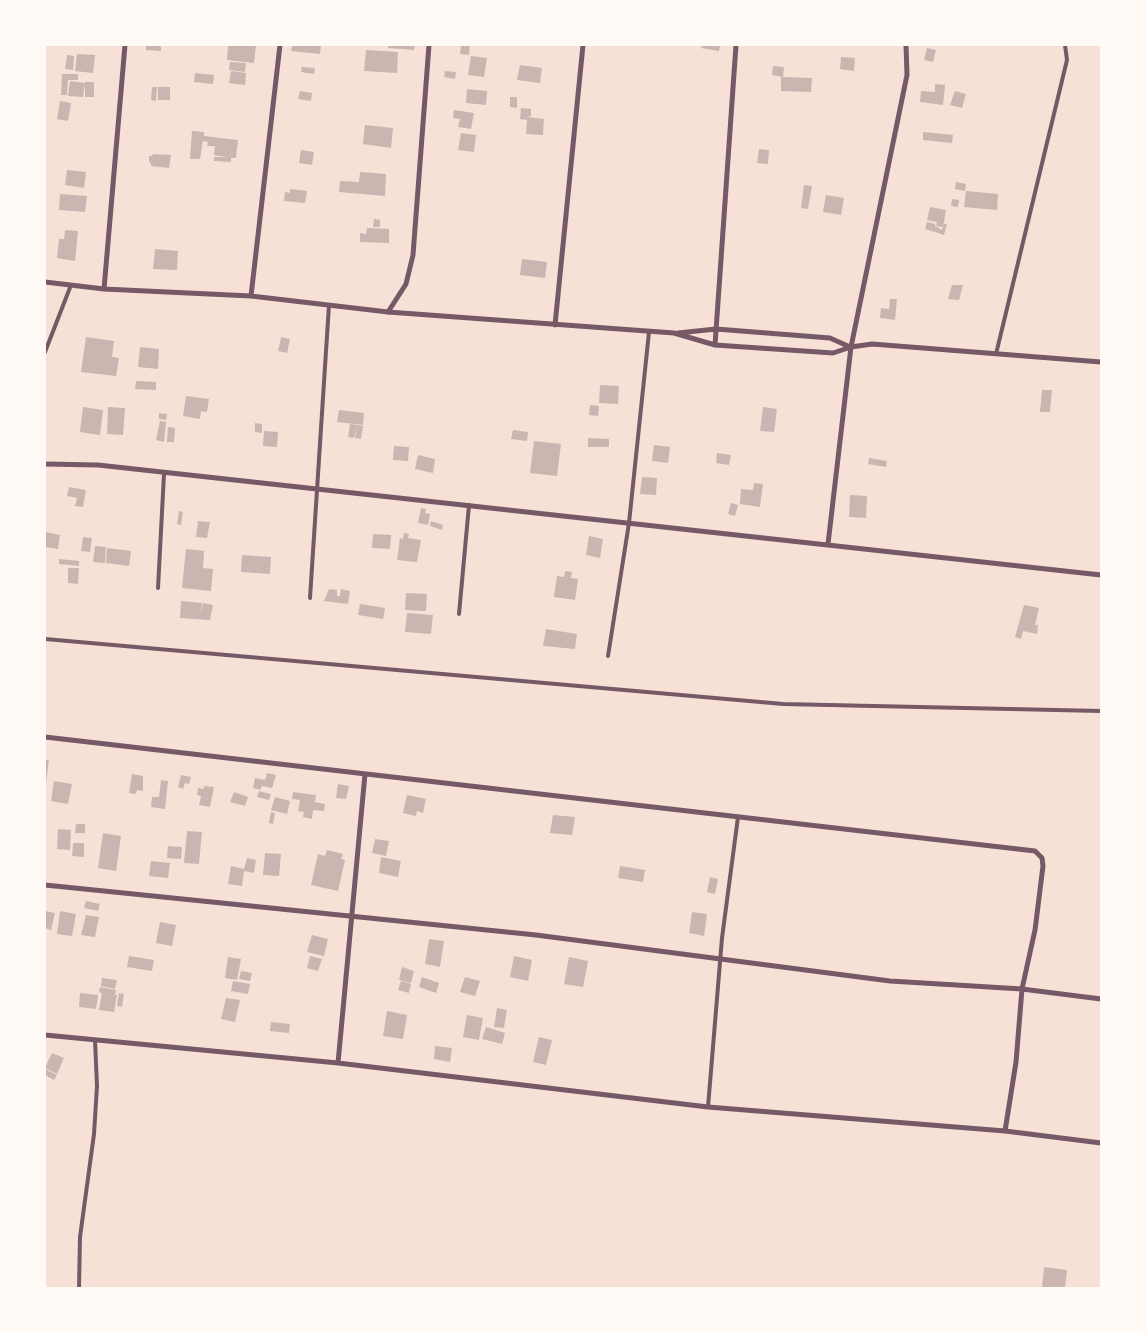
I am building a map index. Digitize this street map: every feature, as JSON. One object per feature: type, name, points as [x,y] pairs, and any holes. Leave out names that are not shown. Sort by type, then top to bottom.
[{"type":"street","points":[[104,290],[126,45]]},
{"type":"street","points":[[251,296],[280,45]]},
{"type":"street","points":[[388,312],[406,284],[413,254],[429,45]]},
{"type":"street","points":[[555,325],[583,45]]},
{"type":"street","points":[[715,345],[736,45]]},
{"type":"street","points":[[828,544],[851,347],[907,75],[906,45]]},
{"type":"street","points":[[45,282],[104,290],[251,296],[388,312],[649,332],[674,333],[716,329],[830,338],[851,347]]},
{"type":"street","points":[[674,333],[715,345],[832,353],[851,347],[872,344],[1101,362]]},
{"type":"street","points":[[45,464],[98,466],[318,489],[1101,575]]},
{"type":"street","points":[[45,737],[1035,851],[1039,854],[1043,866],[1035,930],[1022,989],[1016,1062],[1005,1131]]},
{"type":"street","points":[[338,1063],[365,774]]},
{"type":"street","points":[[45,884],[351,916],[720,958],[890,981],[1022,989],[1101,999]]},
{"type":"street","points":[[45,1035],[338,1063],[708,1107],[1005,1131],[1101,1143]]},
{"type":"lane","points":[[996,354],[1067,60],[1065,45]]},
{"type":"lane","points":[[45,352],[71,285]]},
{"type":"lane","points":[[310,598],[330,305]]},
{"type":"lane","points":[[608,656],[628,523],[649,332]]},
{"type":"lane","points":[[158,588],[164,474]]},
{"type":"lane","points":[[460,614],[469,505]]},
{"type":"lane","points":[[45,638],[783,704],[1101,711]]},
{"type":"lane","points":[[708,1107],[720,958],[738,817]]},
{"type":"lane","points":[[79,1288],[80,1236],[94,1134],[97,1086],[95,1040]]},
{"type":"building","points":[[146,45],[161,45],[161,51],[146,50]]},
{"type":"building","points":[[228,45],[256,46],[254,63],[227,60]]},
{"type":"building","points":[[292,45],[321,45],[320,54],[291,51]]},
{"type":"building","points":[[388,45],[415,45],[414,50],[388,48]]},
{"type":"building","points":[[461,45],[470,45],[469,55],[460,54]]},
{"type":"building","points":[[702,45],[720,45],[719,51],[701,48]]},
{"type":"building","points":[[927,48],[936,50],[933,62],[924,60]]},
{"type":"building","points":[[366,50],[398,52],[397,73],[364,71]]},
{"type":"building","points":[[77,54],[95,55],[93,73],[75,71]]},
{"type":"building","points":[[67,55],[74,56],[73,70],[65,69]]},
{"type":"building","points":[[471,56],[487,58],[484,77],[468,75]]},
{"type":"building","points":[[841,57],[855,58],[854,71],[840,69]]},
{"type":"building","points":[[230,62],[246,63],[245,72],[229,70]]},
{"type":"building","points":[[520,65],[542,68],[540,83],[517,80]]},
{"type":"building","points":[[773,66],[784,67],[783,77],[772,75]]},
{"type":"building","points":[[302,67],[315,68],[314,74],[301,72]]},
{"type":"building","points":[[231,71],[246,73],[245,85],[229,83]]},
{"type":"building","points":[[445,71],[456,72],[455,79],[444,77]]},
{"type":"building","points":[[195,73],[214,75],[213,84],[194,82]]},
{"type":"building","points":[[62,74],[78,74],[78,80],[68,80],[67,95],[61,95]]},
{"type":"building","points":[[781,77],[812,78],[811,92],[781,91]]},
{"type":"building","points":[[70,81],[85,83],[83,97],[68,96]]},
{"type":"building","points":[[85,82],[94,82],[94,97],[85,97]]},
{"type":"building","points":[[935,84],[945,85],[943,105],[920,102],[921,91],[935,92]]},
{"type":"building","points":[[152,87],[157,87],[156,101],[151,100]]},
{"type":"building","points":[[158,87],[170,87],[170,100],[158,100]]},
{"type":"building","points":[[467,89],[487,91],[486,105],[466,103]]},
{"type":"building","points":[[300,91],[312,93],[311,101],[298,99]]},
{"type":"building","points":[[955,91],[966,94],[962,108],[950,105]]},
{"type":"building","points":[[510,97],[517,97],[517,108],[510,107]]},
{"type":"building","points":[[60,101],[71,103],[68,121],[57,119]]},
{"type":"building","points":[[521,108],[531,109],[531,116],[527,117],[544,119],[543,135],[526,134],[527,120],[520,119]]},
{"type":"building","points":[[454,110],[474,113],[471,129],[458,127],[460,119],[453,118]]},
{"type":"building","points":[[365,125],[393,128],[391,148],[363,144]]},
{"type":"building","points":[[192,131],[204,132],[204,136],[238,140],[236,158],[231,158],[231,162],[214,161],[214,157],[227,157],[214,155],[215,146],[207,146],[208,142],[203,141],[200,159],[190,159]]},
{"type":"building","points":[[923,132],[953,135],[952,143],[923,140]]},
{"type":"building","points":[[461,133],[476,135],[474,152],[458,150]]},
{"type":"building","points":[[759,149],[769,150],[768,164],[757,163]]},
{"type":"building","points":[[301,150],[314,152],[312,165],[299,163]]},
{"type":"building","points":[[153,154],[171,155],[169,168],[151,166],[149,156]]},
{"type":"building","points":[[67,170],[86,172],[84,188],[65,185]]},
{"type":"building","points":[[360,172],[386,174],[385,196],[339,192],[340,181],[359,182]]},
{"type":"building","points":[[956,182],[966,184],[965,191],[955,189]]},
{"type":"building","points":[[804,185],[812,186],[808,209],[801,208]]},
{"type":"building","points":[[290,189],[307,191],[305,203],[284,201],[285,192],[290,193]]},
{"type":"building","points":[[966,191],[998,194],[997,210],[964,207]]},
{"type":"building","points":[[60,194],[87,196],[85,212],[59,210]]},
{"type":"building","points":[[826,195],[844,198],[841,215],[823,212]]},
{"type":"building","points":[[952,199],[959,200],[958,207],[951,206]]},
{"type":"building","points":[[930,207],[946,210],[943,227],[936,226],[937,222],[927,220]]},
{"type":"building","points":[[374,219],[380,220],[380,227],[373,227]]},
{"type":"building","points":[[927,222],[935,224],[935,226],[942,230],[944,224],[947,224],[944,235],[925,229]]},
{"type":"building","points":[[367,228],[389,229],[389,243],[360,242],[360,233],[366,234]]},
{"type":"building","points":[[65,230],[78,231],[75,261],[57,258],[59,239],[64,239]]},
{"type":"building","points":[[155,249],[178,251],[177,270],[153,269]]},
{"type":"building","points":[[522,259],[547,262],[545,278],[520,275]]},
{"type":"building","points":[[952,285],[963,285],[959,300],[948,299]]},
{"type":"building","points":[[890,299],[897,299],[895,320],[880,318],[881,308],[889,309]]},
{"type":"building","points":[[86,337],[114,341],[112,357],[119,358],[116,376],[81,372]]},
{"type":"building","points":[[281,337],[290,339],[287,353],[278,351]]},
{"type":"building","points":[[140,347],[159,349],[158,369],[138,367]]},
{"type":"building","points":[[136,381],[156,382],[156,390],[135,389]]},
{"type":"building","points":[[600,385],[619,386],[618,404],[599,403]]},
{"type":"building","points":[[1042,390],[1052,390],[1050,412],[1040,412]]},
{"type":"building","points":[[186,396],[209,399],[207,412],[201,411],[200,419],[183,416]]},
{"type":"building","points":[[590,405],[599,406],[598,416],[589,415]]},
{"type":"building","points":[[83,407],[103,410],[100,435],[80,432]]},
{"type":"building","points":[[108,407],[125,408],[123,435],[107,434]]},
{"type":"building","points":[[763,407],[777,409],[774,432],[760,431]]},
{"type":"building","points":[[339,410],[364,413],[363,425],[337,422]]},
{"type":"building","points":[[159,413],[167,414],[166,420],[159,419]]},
{"type":"building","points":[[160,421],[166,422],[164,442],[156,440]]},
{"type":"building","points":[[255,423],[262,424],[262,433],[255,432]]},
{"type":"building","points":[[350,424],[357,425],[354,438],[348,437]]},
{"type":"building","points":[[357,425],[363,426],[361,439],[355,438]]},
{"type":"building","points":[[168,427],[175,428],[174,442],[167,442]]},
{"type":"building","points":[[513,430],[528,432],[527,441],[511,439]]},
{"type":"building","points":[[264,431],[278,432],[277,447],[263,446]]},
{"type":"building","points":[[588,438],[609,439],[609,447],[588,447]]},
{"type":"building","points":[[534,441],[561,444],[557,476],[530,473]]},
{"type":"building","points":[[654,445],[670,447],[668,463],[652,461]]},
{"type":"building","points":[[394,446],[409,447],[408,461],[393,460]]},
{"type":"building","points":[[717,453],[731,455],[729,465],[716,463]]},
{"type":"building","points":[[418,455],[435,459],[433,473],[415,469]]},
{"type":"building","points":[[869,458],[887,461],[886,467],[868,464]]},
{"type":"building","points":[[642,477],[657,478],[656,495],[640,494]]},
{"type":"building","points":[[754,483],[763,484],[760,507],[740,504],[741,489],[753,490]]},
{"type":"building","points":[[69,487],[86,490],[83,507],[75,506],[77,498],[67,496]]},
{"type":"building","points":[[850,495],[867,496],[866,518],[849,517]]},
{"type":"building","points":[[731,503],[738,505],[735,516],[728,514]]},
{"type":"building","points":[[421,508],[426,509],[425,513],[430,514],[428,525],[418,523]]},
{"type":"building","points":[[179,511],[183,512],[181,525],[177,524]]},
{"type":"building","points":[[198,521],[210,522],[207,538],[196,537]]},
{"type":"building","points":[[431,521],[443,525],[442,530],[430,526]]},
{"type":"building","points":[[45,532],[60,535],[58,549],[45,547]]},
{"type":"building","points":[[404,533],[409,534],[408,538],[421,540],[417,562],[397,560],[400,538],[403,539]]},
{"type":"building","points":[[373,534],[391,535],[390,549],[372,548]]},
{"type":"building","points":[[589,536],[603,539],[600,558],[586,555]]},
{"type":"building","points":[[83,537],[92,538],[90,552],[81,551]]},
{"type":"building","points":[[95,546],[106,547],[105,563],[93,562]]},
{"type":"building","points":[[107,548],[131,551],[129,566],[106,563]]},
{"type":"building","points":[[186,549],[204,551],[203,568],[213,569],[211,591],[182,588]]},
{"type":"building","points":[[242,555],[271,557],[270,574],[241,572]]},
{"type":"building","points":[[59,559],[79,561],[79,566],[59,564]]},
{"type":"building","points":[[68,568],[79,568],[78,584],[68,583]]},
{"type":"building","points":[[565,571],[572,572],[571,578],[578,579],[575,600],[554,597],[557,576],[564,577]]},
{"type":"building","points":[[329,589],[337,590],[337,596],[340,596],[341,589],[350,591],[348,604],[324,601]]},
{"type":"building","points":[[406,593],[427,594],[426,611],[405,610]]},
{"type":"building","points":[[181,601],[202,603],[201,615],[203,603],[213,605],[210,620],[180,618]]},
{"type":"building","points":[[360,604],[385,608],[383,619],[358,615]]},
{"type":"building","points":[[1024,605],[1039,608],[1035,625],[1038,625],[1037,634],[1023,631],[1021,639],[1015,637]]},
{"type":"building","points":[[407,613],[433,615],[431,634],[405,632]]},
{"type":"building","points":[[546,629],[577,634],[575,649],[543,646]]},
{"type":"building","points":[[45,760],[49,760],[46,783],[45,783]]},
{"type":"building","points":[[267,773],[276,775],[272,788],[262,786],[260,790],[253,788],[255,778],[265,780]]},
{"type":"building","points":[[132,774],[143,776],[143,791],[137,790],[136,794],[129,793]]},
{"type":"building","points":[[181,775],[191,777],[189,784],[185,783],[183,789],[178,787]]},
{"type":"building","points":[[161,780],[168,781],[165,809],[151,807],[152,797],[159,797]]},
{"type":"building","points":[[54,781],[72,784],[68,804],[51,801]]},
{"type":"building","points":[[338,784],[349,786],[346,799],[336,798]]},
{"type":"building","points":[[204,786],[214,787],[210,807],[199,805],[201,796],[197,795],[198,788],[204,789]]},
{"type":"building","points":[[259,791],[271,794],[269,800],[257,797]]},
{"type":"building","points":[[234,792],[248,797],[245,806],[230,802]]},
{"type":"building","points":[[293,792],[316,795],[315,802],[325,804],[324,811],[313,810],[312,819],[303,817],[304,812],[298,811],[300,800],[292,799]]},
{"type":"building","points":[[407,795],[426,799],[423,813],[417,811],[416,816],[403,813]]},
{"type":"building","points":[[275,797],[290,801],[287,814],[271,810]]},
{"type":"building","points":[[271,812],[275,813],[273,824],[269,823]]},
{"type":"building","points":[[553,815],[575,817],[572,835],[550,833]]},
{"type":"building","points":[[76,824],[85,824],[85,833],[75,833]]},
{"type":"building","points":[[58,829],[71,830],[70,850],[57,849]]},
{"type":"building","points":[[187,831],[202,832],[199,864],[184,863]]},
{"type":"building","points":[[103,833],[121,836],[116,871],[98,868]]},
{"type":"building","points":[[375,839],[389,841],[386,856],[372,853]]},
{"type":"building","points":[[73,843],[84,843],[84,857],[72,856]]},
{"type":"building","points":[[168,846],[182,847],[181,859],[167,858]]},
{"type":"building","points":[[327,850],[343,854],[341,859],[345,860],[338,891],[311,885],[318,854],[325,856]]},
{"type":"building","points":[[265,853],[281,854],[279,876],[263,875]]},
{"type":"building","points":[[381,857],[401,861],[398,877],[379,873]]},
{"type":"building","points":[[247,858],[256,860],[254,873],[244,871],[242,886],[228,884],[231,866],[244,869]]},
{"type":"building","points":[[151,861],[170,863],[168,878],[149,876]]},
{"type":"building","points":[[620,866],[645,870],[643,882],[618,878]]},
{"type":"building","points":[[710,877],[718,879],[715,894],[707,892]]},
{"type":"building","points":[[86,901],[100,904],[98,911],[84,908]]},
{"type":"building","points":[[45,911],[55,913],[51,930],[45,928]]},
{"type":"building","points":[[60,911],[76,914],[72,936],[57,934]]},
{"type":"building","points":[[692,912],[707,914],[704,936],[689,933]]},
{"type":"building","points":[[86,915],[99,917],[95,937],[81,935]]},
{"type":"building","points":[[160,922],[176,925],[172,946],[156,943]]},
{"type":"building","points":[[312,935],[328,939],[324,956],[307,952]]},
{"type":"building","points":[[429,939],[444,941],[440,967],[425,964]]},
{"type":"building","points":[[129,956],[154,960],[152,971],[127,967]]},
{"type":"building","points":[[310,956],[322,959],[318,971],[307,968]]},
{"type":"building","points":[[514,956],[532,960],[528,981],[510,977]]},
{"type":"building","points":[[228,957],[241,959],[237,980],[225,978]]},
{"type":"building","points":[[569,957],[588,961],[583,987],[564,984]]},
{"type":"building","points":[[402,967],[414,971],[411,983],[399,980]]},
{"type":"building","points":[[241,971],[252,973],[250,981],[239,979]]},
{"type":"building","points":[[422,977],[439,983],[436,993],[419,987]]},
{"type":"building","points":[[465,977],[480,981],[475,996],[460,992]]},
{"type":"building","points":[[102,978],[117,980],[115,989],[101,986]]},
{"type":"building","points":[[233,981],[250,984],[248,994],[231,991]]},
{"type":"building","points":[[401,981],[411,984],[409,993],[398,990]]},
{"type":"building","points":[[100,987],[116,990],[114,1012],[99,1010],[102,993],[99,992]]},
{"type":"building","points":[[80,993],[98,995],[96,1009],[79,1007]]},
{"type":"building","points":[[119,993],[124,994],[122,1007],[117,1006]]},
{"type":"building","points":[[226,998],[240,1000],[235,1022],[221,1019]]},
{"type":"building","points":[[497,1008],[507,1010],[504,1028],[494,1027]]},
{"type":"building","points":[[387,1011],[407,1015],[403,1039],[383,1036]]},
{"type":"building","points":[[467,1015],[483,1018],[479,1040],[463,1037]]},
{"type":"building","points":[[271,1022],[290,1024],[289,1033],[270,1031]]},
{"type":"building","points":[[486,1027],[505,1033],[502,1044],[482,1039]]},
{"type":"building","points":[[539,1037],[552,1040],[546,1065],[533,1062]]},
{"type":"building","points":[[435,1046],[452,1048],[450,1062],[434,1059]]},
{"type":"building","points":[[52,1053],[64,1058],[57,1074],[45,1068]]},
{"type":"building","points":[[45,1069],[57,1075],[54,1080],[45,1075]]},
{"type":"building","points":[[1044,1267],[1067,1270],[1065,1288],[1042,1288]]}]
